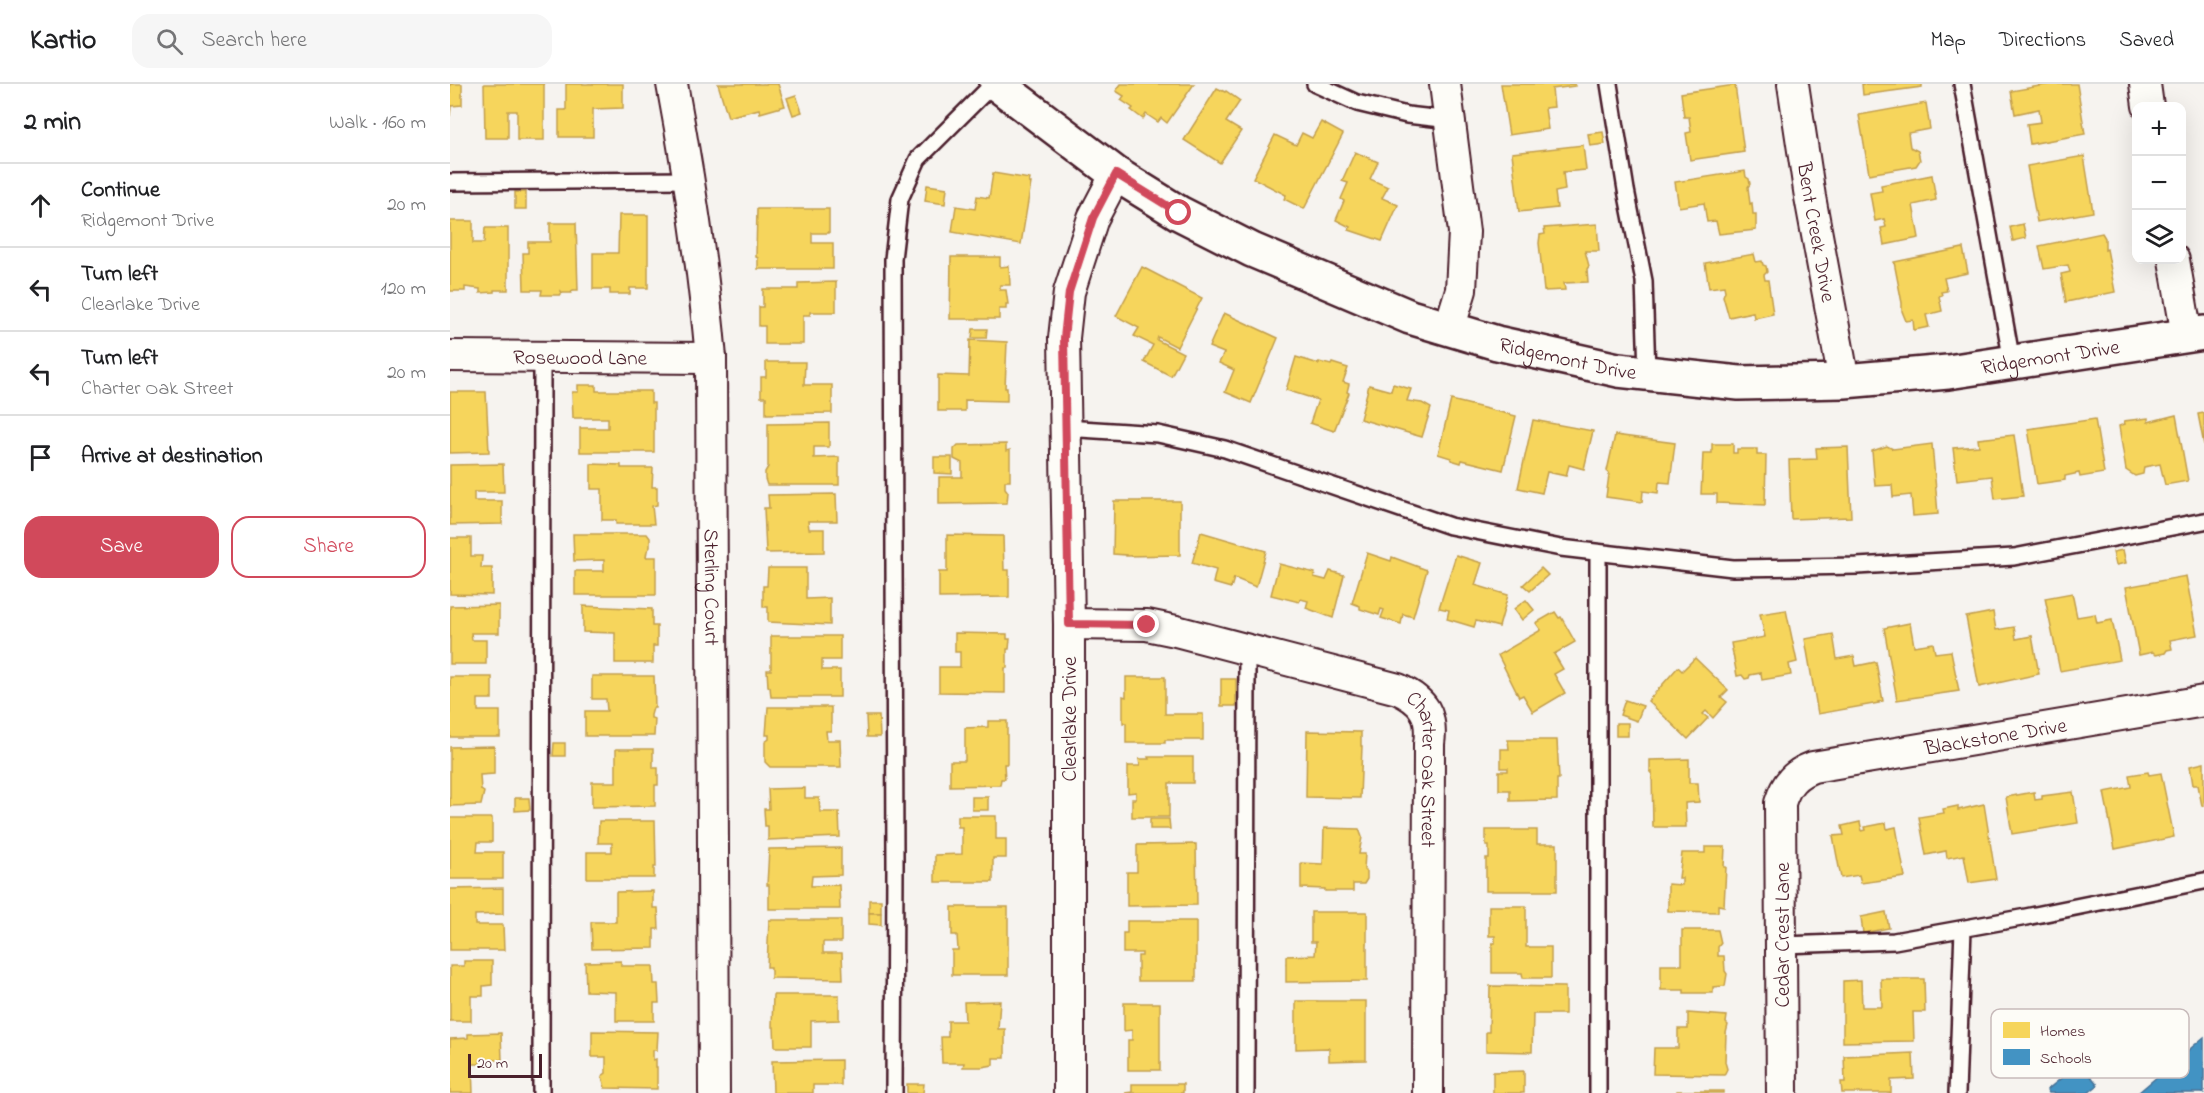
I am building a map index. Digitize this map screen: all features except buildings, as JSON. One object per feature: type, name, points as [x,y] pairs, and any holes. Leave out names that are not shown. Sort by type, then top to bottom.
[{"type":"street","name":"Sterling Court","points":[[672,84],[690,180],[706,299],[711,358],[714,1093]]},
{"type":"street","name":"Ridgemont Drive","points":[[997,84],[1036,116],[1116,174],[1179,213],[1252,250],[1410,317],[1497,343],[1618,370],[1739,383],[1844,381],[1948,372],[2195,335]]},
{"type":"street","points":[[1445,84],[1464,232],[1461,290],[1449,329]]},
{"type":"street","name":"Bent Creek Drive","points":[[1793,84],[1810,197],[1844,381]]},
{"type":"street","points":[[2145,84],[2147,102]]},
{"type":"street","name":"Clearlake Drive","points":[[1069,1093],[1069,624],[1064,338],[1069,292],[1093,218],[1116,174]]},
{"type":"street","points":[[2175,264],[2195,335]]},
{"type":"street","name":"Rosewood Lane","points":[[450,356],[711,358]]},
{"type":"street","name":"Charter Oak Street","points":[[1069,624],[1147,625],[1398,689],[1411,695],[1421,704],[1429,716],[1431,730],[1428,1093]]},
{"type":"street","name":"Blackstone Drive","points":[[1791,780],[1801,771],[1813,767],[2204,701]]},
{"type":"street","name":"Cedar Crest Lane","points":[[1782,1093],[1783,945],[1780,803],[1791,780]]},
{"type":"lane","points":[[894,1093],[896,854],[893,259],[900,199],[918,159],[993,84]]},
{"type":"lane","points":[[1316,84],[1357,103],[1407,115],[1451,120]]},
{"type":"lane","points":[[1609,84],[1626,190],[1644,281],[1647,373]]},
{"type":"lane","points":[[1962,84],[2013,362]]},
{"type":"lane","points":[[450,182],[690,180]]},
{"type":"lane","points":[[541,1093],[542,356]]},
{"type":"lane","points":[[1065,428],[1158,434],[1226,449],[1450,526],[1561,548],[1733,568],[1857,566],[2014,557],[2204,521]]},
{"type":"lane","points":[[1598,552],[1598,1093]]},
{"type":"lane","points":[[1246,1093],[1248,650]]},
{"type":"lane","points":[[1783,945],[1894,941],[2204,880]]},
{"type":"lane","points":[[1957,1093],[1963,929]]},
{"type":"route","points":[[1147,625],[1069,624],[1064,338],[1069,292],[1093,218],[1116,174],[1179,213]]}]
